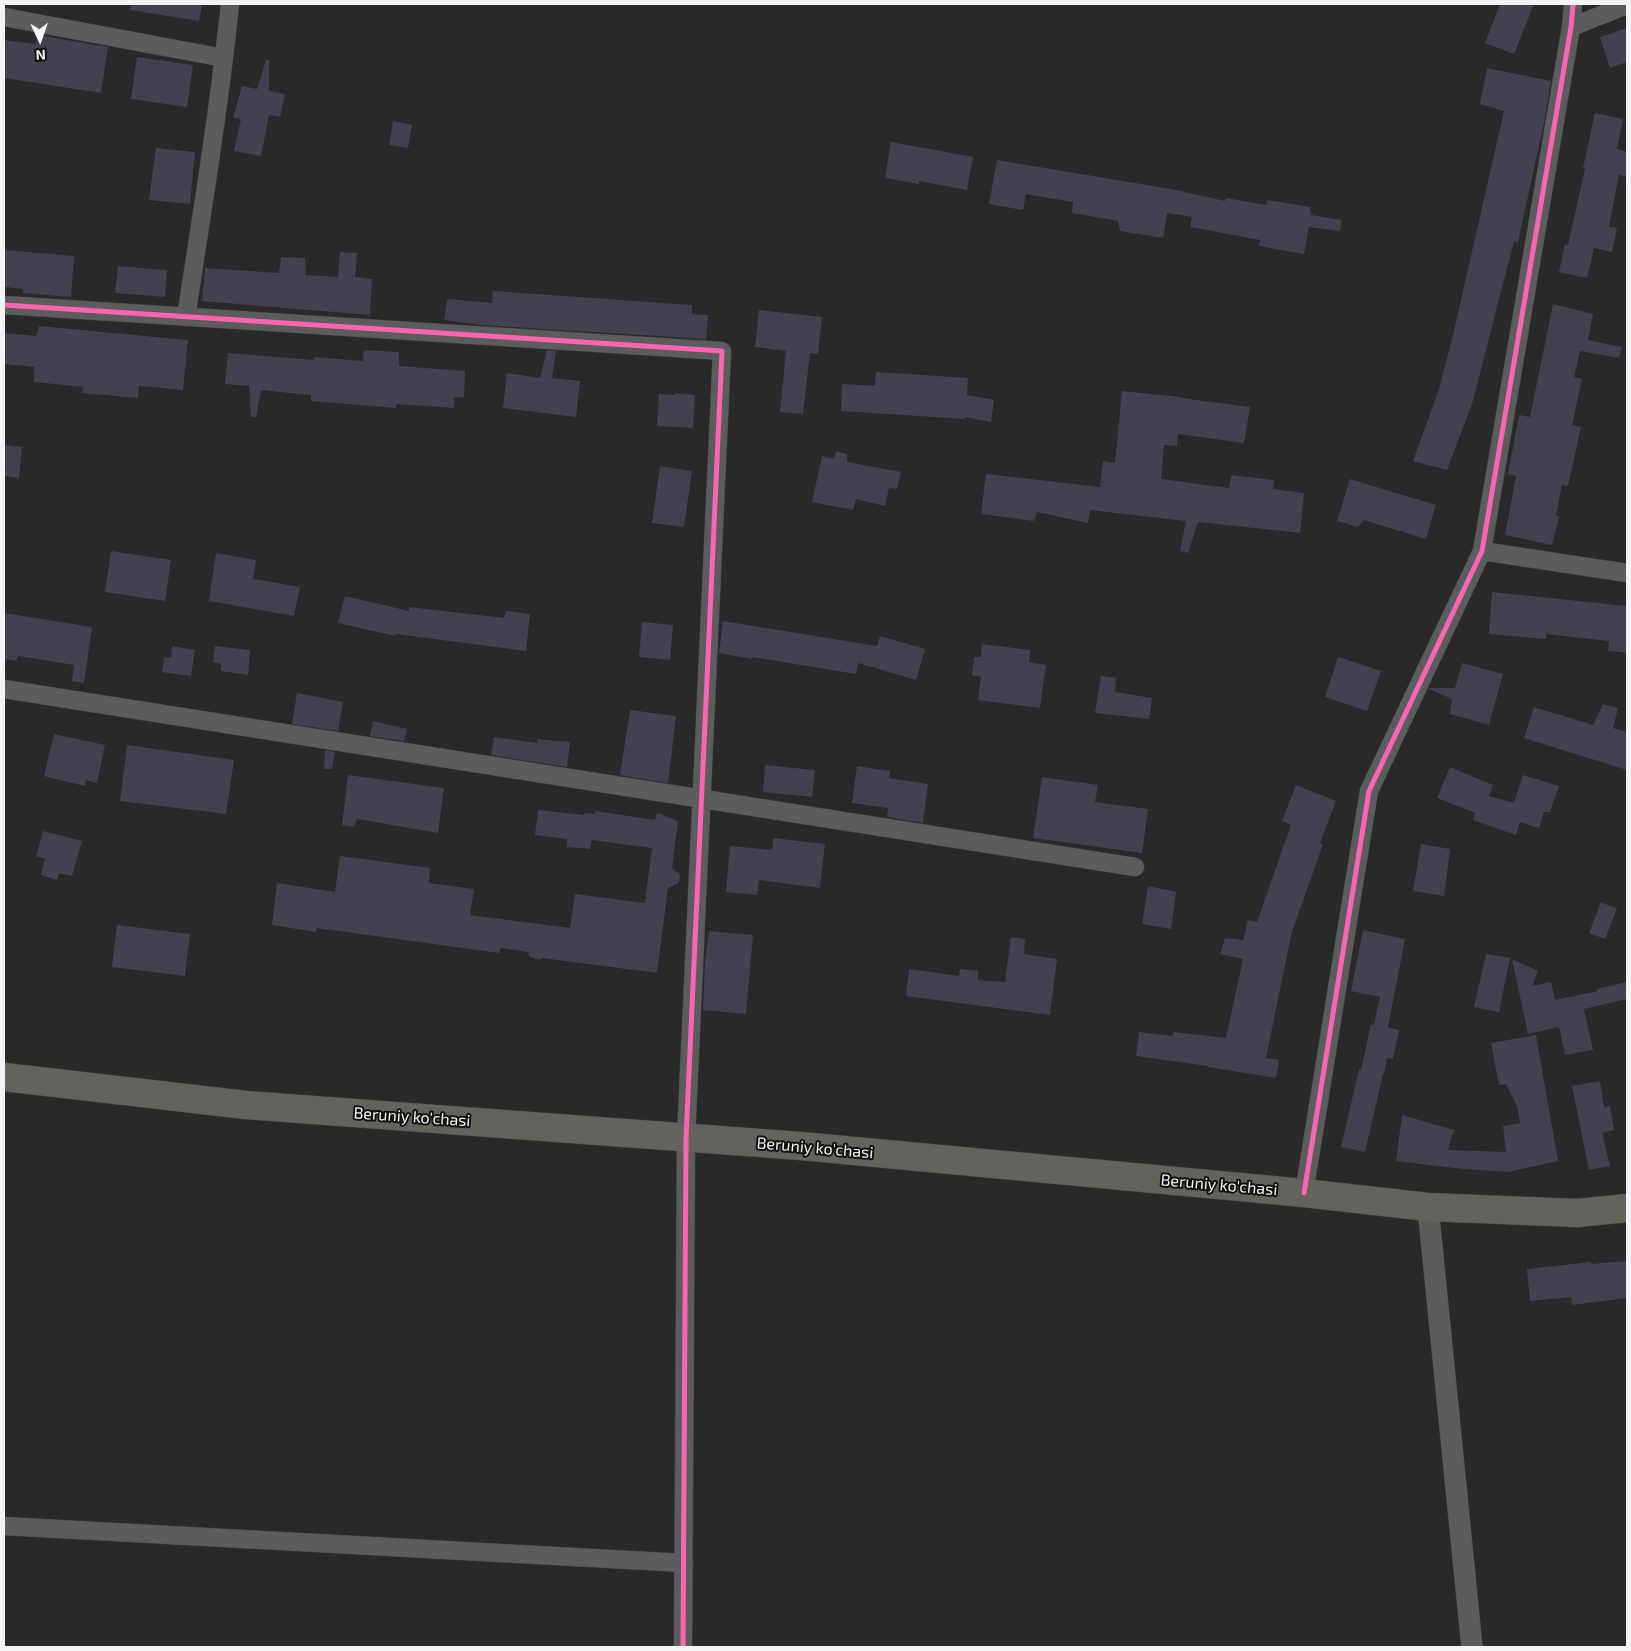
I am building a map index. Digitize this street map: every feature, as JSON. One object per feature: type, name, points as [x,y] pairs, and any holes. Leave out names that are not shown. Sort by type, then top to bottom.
[{"type":"main road","name":"Beruniy ko'chasi","points":[[4,1077],[246,1105],[811,1147],[1304,1193],[1428,1207],[1578,1213],[1627,1208]]},
{"type":"street","points":[[186,317],[207,185],[230,4]]},
{"type":"street","points":[[1304,1193],[1369,790],[1482,551],[1571,27],[1572,4]]},
{"type":"street","points":[[1571,27],[1627,5]]},
{"type":"street","points":[[4,17],[224,58]]},
{"type":"street","points":[[4,305],[722,352],[686,1138],[683,1647]]},
{"type":"street","points":[[1482,551],[1627,573]]},
{"type":"street","points":[[4,689],[1135,867]]},
{"type":"street","points":[[1428,1207],[1472,1647]]},
{"type":"street","points":[[4,1526],[684,1563]]},
{"type":"building","points":[[131,4],[202,4],[199,21],[130,10]]},
{"type":"building","points":[[1500,4],[1534,4],[1514,54],[1485,43]]},
{"type":"building","points":[[1627,28],[1627,62],[1610,68],[1600,37]]},
{"type":"building","points":[[37,35],[108,47],[101,93],[4,78],[4,40],[36,44]]},
{"type":"building","points":[[137,57],[193,65],[187,107],[131,99]]},
{"type":"building","points":[[266,60],[269,60],[269,91],[285,94],[280,117],[269,115],[261,156],[234,151],[241,119],[233,118],[242,86],[257,89]]},
{"type":"building","points":[[1487,68],[1551,81],[1544,123],[1518,242],[1514,241],[1473,401],[1447,470],[1413,461],[1439,389],[1504,111],[1480,104]]},
{"type":"building","points":[[1595,113],[1623,119],[1617,149],[1627,152],[1627,177],[1619,175],[1609,227],[1617,228],[1612,252],[1594,248],[1587,278],[1559,272],[1565,244],[1568,245]]},
{"type":"building","points":[[393,121],[412,125],[408,148],[389,145]]},
{"type":"building","points":[[891,142],[973,157],[967,190],[919,181],[919,184],[885,178]]},
{"type":"building","points":[[156,148],[195,152],[190,204],[149,200]]},
{"type":"building","points":[[997,160],[1171,189],[1225,201],[1226,198],[1266,205],[1267,200],[1310,207],[1311,215],[1342,220],[1340,231],[1309,227],[1304,254],[1259,246],[1260,240],[1190,227],[1192,217],[1167,213],[1163,238],[1120,231],[1118,221],[1072,213],[1073,202],[1026,194],[1023,210],[989,204]]},
{"type":"building","points":[[4,250],[74,256],[71,297],[23,293],[23,289],[4,287]]},
{"type":"building","points":[[340,252],[357,253],[355,277],[372,279],[370,315],[202,301],[205,268],[279,273],[281,257],[305,258],[306,275],[338,277]]},
{"type":"building","points":[[118,266],[167,270],[165,297],[115,293]]},
{"type":"building","points":[[493,291],[692,305],[692,314],[708,315],[706,339],[480,325],[444,320],[447,299],[492,303]]},
{"type":"building","points":[[1553,304],[1593,314],[1588,340],[1622,347],[1619,358],[1580,351],[1574,377],[1582,379],[1572,425],[1581,427],[1568,486],[1562,485],[1556,516],[1559,516],[1552,545],[1505,535],[1516,476],[1508,474],[1519,415],[1530,417]]},
{"type":"building","points":[[759,310],[822,317],[818,354],[810,353],[803,414],[780,412],[786,351],[755,347]]},
{"type":"building","points":[[39,326],[188,340],[183,390],[139,386],[138,398],[82,393],[83,387],[34,382],[34,367],[4,364],[4,333],[36,336]]},
{"type":"building","points":[[364,350],[399,352],[399,366],[465,371],[464,398],[454,397],[454,408],[397,404],[396,408],[311,401],[311,395],[261,390],[256,417],[251,417],[249,386],[225,384],[228,353],[314,360],[314,357],[363,361]]},
{"type":"building","points":[[547,350],[556,351],[552,378],[580,381],[576,417],[503,408],[507,373],[540,378]]},
{"type":"building","points":[[876,372],[968,378],[967,395],[994,400],[991,422],[965,417],[965,419],[841,411],[842,384],[875,386]]},
{"type":"building","points":[[1122,391],[1250,407],[1244,443],[1178,434],[1177,446],[1164,445],[1161,479],[1229,488],[1231,475],[1274,480],[1273,489],[1304,493],[1300,533],[1198,522],[1188,553],[1180,551],[1186,521],[1090,510],[1088,523],[1037,512],[1034,521],[981,514],[986,474],[1100,487],[1103,461],[1115,463]]},
{"type":"building","points":[[675,393],[695,395],[693,428],[657,426],[659,394],[675,395]]},
{"type":"building","points":[[4,445],[22,447],[19,478],[4,476]]},
{"type":"building","points":[[836,451],[847,454],[847,462],[901,472],[897,489],[889,488],[885,506],[856,499],[853,510],[812,502],[822,456],[834,459]]},
{"type":"building","points":[[660,466],[692,471],[684,527],[652,523]]},
{"type":"building","points":[[1350,479],[1436,505],[1426,539],[1364,520],[1358,527],[1337,521]]},
{"type":"building","points":[[111,551],[171,560],[165,601],[105,592]]},
{"type":"building","points":[[216,553],[256,560],[253,579],[300,587],[294,616],[209,601]]},
{"type":"building","points":[[1492,592],[1627,606],[1627,653],[1608,651],[1609,641],[1546,634],[1546,639],[1489,634]]},
{"type":"building","points":[[345,596],[409,611],[409,607],[504,618],[506,611],[530,614],[526,651],[396,634],[395,636],[338,623]]},
{"type":"building","points":[[4,613],[92,627],[84,683],[72,681],[74,665],[18,656],[16,661],[4,659]]},
{"type":"building","points":[[723,621],[877,646],[880,636],[925,649],[916,680],[858,663],[856,674],[719,653]]},
{"type":"building","points":[[642,622],[673,625],[670,660],[639,657]]},
{"type":"building","points":[[982,644],[1030,650],[1029,662],[1046,665],[1040,708],[978,700],[981,677],[972,675],[974,657],[981,657]]},
{"type":"building","points":[[172,646],[195,650],[191,676],[162,672],[164,657],[171,658]]},
{"type":"building","points":[[215,646],[250,650],[248,675],[221,671],[221,664],[213,662]]},
{"type":"building","points":[[1338,657],[1381,671],[1367,711],[1325,697]]},
{"type":"building","points":[[1462,663],[1503,674],[1489,725],[1450,714],[1452,699],[1429,689],[1455,688]]},
{"type":"building","points":[[1101,676],[1116,678],[1115,692],[1152,698],[1149,719],[1095,713]]},
{"type":"building","points":[[297,693],[343,702],[338,731],[292,724]]},
{"type":"building","points":[[1603,704],[1618,708],[1613,728],[1627,732],[1627,770],[1524,738],[1534,707],[1593,725]]},
{"type":"building","points":[[630,710],[676,716],[668,783],[620,775]]},
{"type":"building","points":[[373,721],[407,729],[404,741],[370,736]]},
{"type":"building","points":[[54,734],[105,745],[97,783],[86,780],[85,786],[44,776]]},
{"type":"building","points":[[494,737],[537,743],[537,739],[570,742],[567,767],[491,755]]},
{"type":"building","points":[[127,745],[234,760],[226,814],[120,801]]},
{"type":"building","points":[[325,750],[335,752],[332,769],[324,769]]},
{"type":"building","points":[[765,765],[815,770],[812,797],[763,792]]},
{"type":"building","points":[[857,766],[890,771],[889,778],[928,784],[923,823],[887,817],[888,808],[852,803]]},
{"type":"building","points":[[1450,767],[1493,785],[1489,796],[1514,803],[1523,775],[1559,786],[1550,812],[1544,812],[1539,828],[1520,822],[1516,835],[1473,820],[1475,813],[1437,798]]},
{"type":"building","points":[[348,775],[444,788],[438,833],[357,819],[354,827],[342,825]]},
{"type":"building","points":[[1042,777],[1098,785],[1095,802],[1148,809],[1142,853],[1033,838]]},
{"type":"building","points":[[1296,785],[1336,801],[1320,843],[1323,844],[1292,932],[1266,1058],[1279,1060],[1276,1078],[1136,1056],[1139,1032],[1173,1036],[1173,1032],[1226,1038],[1243,959],[1220,954],[1225,938],[1243,940],[1248,920],[1257,922],[1291,825],[1282,821]]},
{"type":"building","points":[[538,810],[584,815],[584,813],[595,814],[595,811],[655,820],[657,813],[678,821],[672,868],[680,875],[679,883],[668,888],[657,973],[542,958],[539,960],[529,956],[528,952],[501,948],[499,953],[317,928],[316,932],[272,925],[277,883],[335,892],[340,856],[430,868],[429,883],[474,889],[470,915],[570,928],[575,894],[645,903],[652,848],[592,840],[590,849],[567,847],[567,839],[535,835]]},
{"type":"building","points":[[43,831],[82,841],[72,876],[59,873],[57,880],[41,875],[45,859],[36,856]]},
{"type":"building","points":[[773,838],[825,844],[820,888],[759,880],[757,895],[726,892],[730,846],[772,850]]},
{"type":"building","points":[[1421,844],[1450,849],[1444,896],[1413,891]]},
{"type":"building","points":[[1148,886],[1176,892],[1171,929],[1142,924]]},
{"type":"building","points":[[1601,902],[1617,909],[1605,939],[1589,933]]},
{"type":"building","points":[[117,925],[190,934],[185,976],[112,967]]},
{"type":"building","points":[[1363,930],[1405,939],[1388,1027],[1399,1030],[1393,1059],[1387,1058],[1365,1152],[1341,1147],[1359,1069],[1361,1070],[1371,1024],[1374,1025],[1380,997],[1351,991]]},
{"type":"building","points":[[709,931],[753,935],[746,1014],[703,1010],[705,961]]},
{"type":"building","points":[[1011,937],[1025,939],[1024,954],[1057,959],[1050,1015],[906,996],[909,969],[959,976],[960,969],[978,971],[978,980],[1005,982]]},
{"type":"building","points":[[1486,954],[1510,958],[1499,1012],[1474,1007]]},
{"type":"building","points":[[1512,959],[1538,971],[1532,986],[1551,982],[1555,1000],[1598,991],[1597,989],[1627,982],[1627,999],[1584,1009],[1593,1050],[1565,1055],[1559,1027],[1528,1034]]},
{"type":"building","points":[[1536,1035],[1558,1161],[1508,1172],[1396,1161],[1402,1115],[1454,1130],[1448,1150],[1506,1152],[1503,1126],[1520,1123],[1517,1106],[1506,1084],[1499,1085],[1491,1043]]},
{"type":"building","points":[[1600,1081],[1604,1107],[1610,1106],[1614,1130],[1602,1133],[1610,1166],[1589,1170],[1572,1086]]},
{"type":"building","points":[[1627,1261],[1627,1298],[1572,1305],[1571,1297],[1530,1301],[1527,1269],[1591,1262],[1591,1264]]},
{"type":"cycle path","points":[[1304,1193],[1369,791],[1482,551],[1571,27],[1573,4]]},
{"type":"cycle path","points":[[4,305],[722,351],[686,1138],[683,1647]]}]
